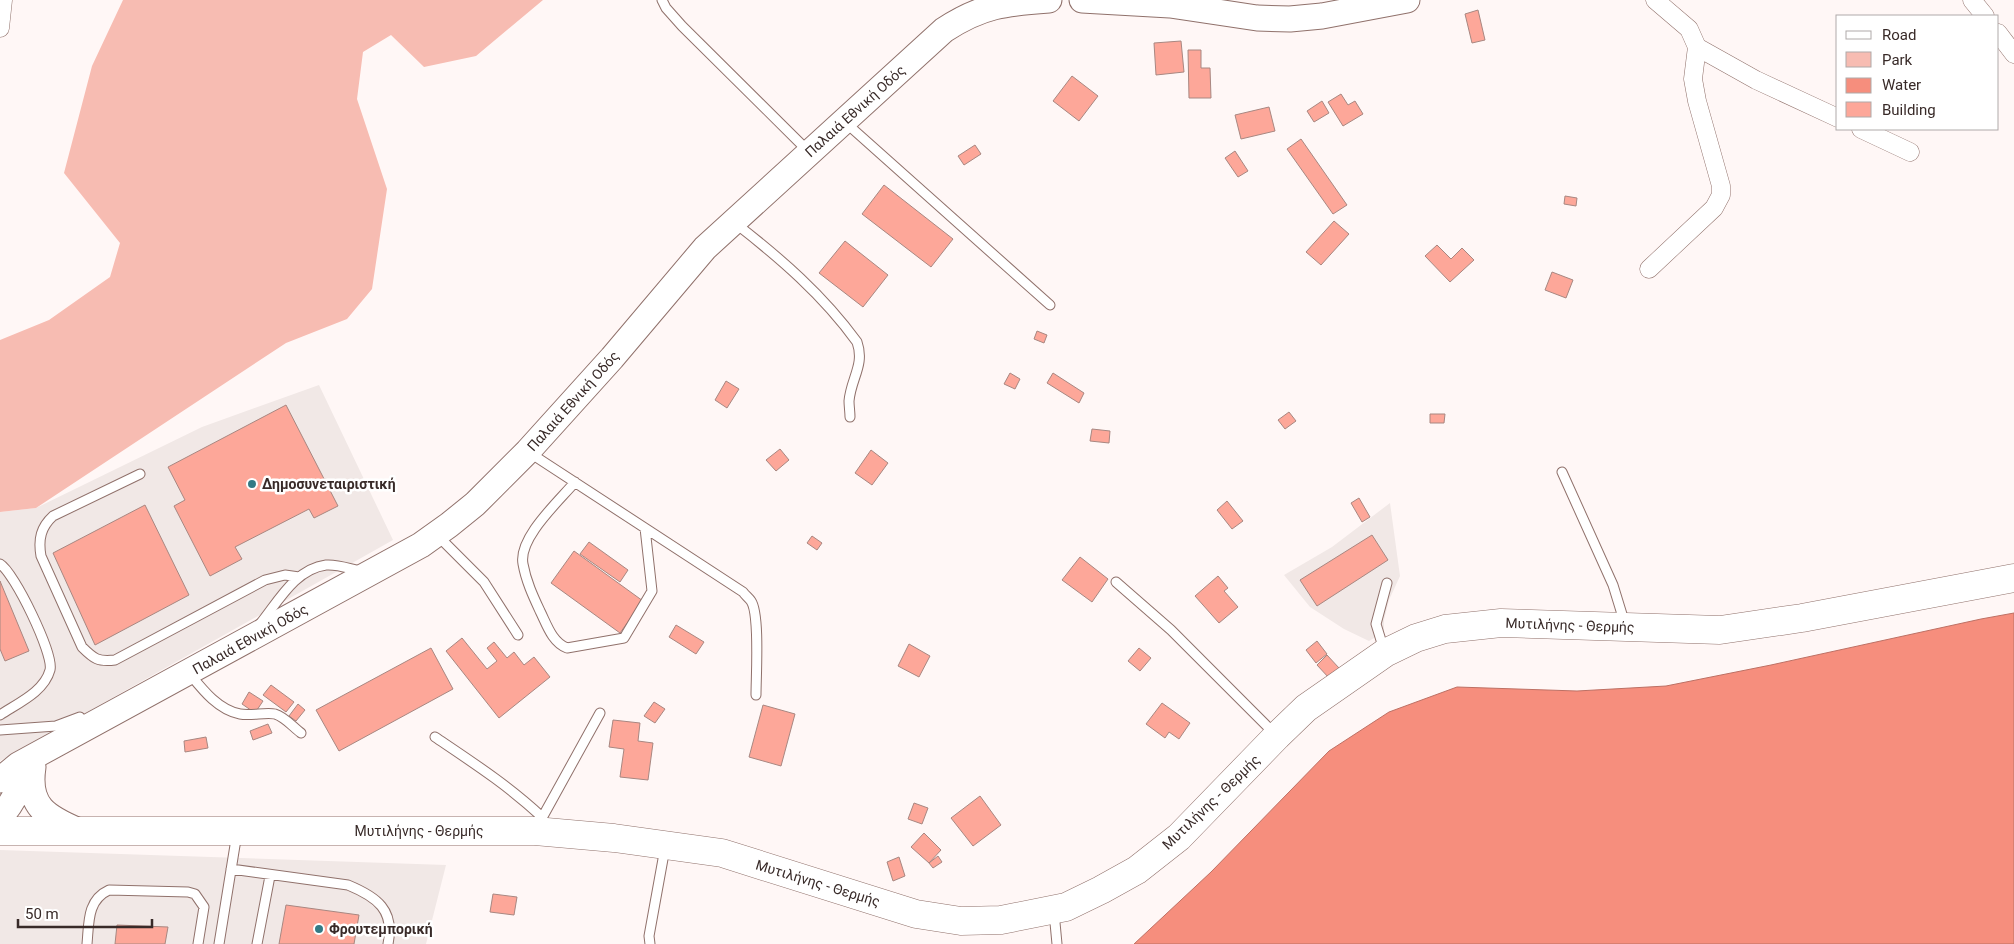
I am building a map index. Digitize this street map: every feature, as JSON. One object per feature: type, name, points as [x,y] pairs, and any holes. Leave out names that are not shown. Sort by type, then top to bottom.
[{"type":"main road","name":"Παλαιά Εθνική Οδός","points":[[0,780],[18,765],[40,759],[149,695],[436,535],[475,504],[528,451],[612,358],[704,248],[944,30],[985,4],[1049,0]]},
{"type":"main road","points":[[1082,0],[1170,5],[1257,18],[1290,19],[1322,16],[1407,0]]},
{"type":"main road","name":"Μυτιλήνης - Θερμής","points":[[0,830],[238,832],[539,824],[614,838],[722,853],[925,915],[961,921],[1001,920],[1066,907],[1137,870],[1179,837],[1306,708],[1385,653],[1416,638],[1445,630],[1501,622],[1720,630],[1802,618],[2014,578]]},
{"type":"main road","name":"Παλαιά Εθνική Οδός","points":[[0,818],[40,759]]},
{"type":"main road","points":[[40,759],[30,783],[33,795],[42,810],[58,822],[79,831]]},
{"type":"street","points":[[0,28],[3,0]]},
{"type":"street","points":[[1649,269],[1714,208],[1721,195],[1693,79],[1697,47],[1689,29],[1655,0]]},
{"type":"street","points":[[1972,0],[1984,15]]},
{"type":"street","points":[[1999,34],[2014,54]]},
{"type":"street","points":[[1697,47],[1756,80],[1836,117]]},
{"type":"street","points":[[1863,130],[1910,152]]},
{"type":"lane","points":[[662,0],[666,8],[682,26],[809,153]]},
{"type":"lane","points":[[844,121],[1050,305]]},
{"type":"lane","points":[[733,222],[779,257],[808,284],[857,342],[860,352],[860,364],[849,400],[850,417]]},
{"type":"lane","points":[[528,451],[743,592],[751,600],[755,610],[756,626],[756,695]]},
{"type":"lane","points":[[1562,472],[1613,586],[1626,627]]},
{"type":"lane","points":[[140,474],[53,516],[45,523],[40,534],[40,556],[82,647],[90,656],[101,661],[115,660],[265,580],[285,575],[299,577]]},
{"type":"lane","points":[[576,482],[533,532],[526,542],[523,552],[522,563],[530,590],[550,632],[560,645],[567,648],[624,638],[652,591],[645,528]]},
{"type":"lane","points":[[436,535],[484,582],[518,635]]},
{"type":"lane","points":[[0,564],[12,576],[45,642],[50,655],[50,669],[44,683],[36,692],[0,715]]},
{"type":"lane","points":[[246,641],[299,577],[315,568],[328,565],[369,574]]},
{"type":"lane","points":[[1116,582],[1171,630],[1277,736]]},
{"type":"lane","points":[[1385,653],[1376,624],[1387,583]]},
{"type":"lane","points":[[189,673],[208,695],[224,707],[238,714],[257,716],[274,714],[283,718],[300,733]]},
{"type":"lane","points":[[117,699],[149,695]]},
{"type":"lane","points":[[435,737],[484,769],[522,798],[539,824],[600,713]]},
{"type":"lane","points":[[0,730],[56,726],[87,714]]},
{"type":"lane","points":[[218,944],[238,832]]},
{"type":"lane","points":[[642,944],[649,940],[666,845]]},
{"type":"lane","points":[[231,869],[270,876],[348,885],[363,892],[376,900],[388,915],[391,930],[388,944]]},
{"type":"lane","points":[[257,944],[270,876]]},
{"type":"lane","points":[[88,944],[92,908],[95,900],[102,893],[109,890],[188,892],[196,894],[204,907],[198,944]]},
{"type":"lane","points":[[1054,910],[1057,944]]},
{"type":"shaded area","points":[[319,385],[393,540],[0,761],[0,512],[36,508],[202,427]]},
{"type":"shaded area","points":[[1390,503],[1400,576],[1389,600],[1384,620],[1384,632],[1369,641],[1344,629],[1310,607],[1284,575],[1332,547]]},
{"type":"shaded area","points":[[0,850],[446,865],[426,944],[0,944]]},
{"type":"green space","points":[[123,0],[543,0],[476,56],[424,67],[391,35],[363,52],[357,99],[387,189],[372,289],[347,319],[286,343],[36,508],[0,512],[0,340],[49,320],[110,277],[120,243],[64,173],[92,66]]},
{"type":"water","points":[[2014,613],[2014,944],[1134,944],[1211,872],[1329,751],[1389,712],[1457,687],[1577,691],[1666,686]]},
{"type":"building","points":[[1478,10],[1485,40],[1472,43],[1465,14]]},
{"type":"building","points":[[1181,41],[1184,72],[1156,75],[1154,43]]},
{"type":"building","points":[[1188,50],[1201,50],[1201,68],[1210,68],[1211,98],[1189,98]]},
{"type":"building","points":[[1072,76],[1098,96],[1079,121],[1053,101]]},
{"type":"building","points":[[1341,94],[1348,105],[1355,101],[1363,114],[1343,126],[1328,102]]},
{"type":"building","points":[[1322,101],[1329,113],[1314,122],[1307,111]]},
{"type":"building","points":[[1269,107],[1275,131],[1241,139],[1235,115]]},
{"type":"building","points":[[1301,139],[1347,205],[1333,214],[1287,149]]},
{"type":"building","points":[[975,145],[981,154],[964,165],[958,156]]},
{"type":"building","points":[[1235,151],[1248,171],[1238,177],[1225,158]]},
{"type":"building","points":[[884,185],[953,239],[931,267],[862,214]]},
{"type":"building","points":[[1565,196],[1577,198],[1576,206],[1564,204]]},
{"type":"building","points":[[1334,221],[1349,234],[1321,265],[1306,252]]},
{"type":"building","points":[[845,241],[888,275],[863,307],[819,273]]},
{"type":"building","points":[[1437,245],[1451,259],[1462,248],[1474,260],[1450,282],[1425,256]]},
{"type":"building","points":[[1552,272],[1573,280],[1566,298],[1545,290]]},
{"type":"building","points":[[1037,331],[1047,335],[1044,343],[1034,339]]},
{"type":"building","points":[[1010,373],[1020,379],[1015,389],[1004,384]]},
{"type":"building","points":[[1053,373],[1084,393],[1079,403],[1047,383]]},
{"type":"building","points":[[726,381],[739,389],[727,408],[715,400]]},
{"type":"building","name":"Δημοσυνεταιριστική","points":[[286,405],[338,506],[314,518],[309,509],[235,547],[242,559],[210,576],[174,506],[185,500],[168,467]]},
{"type":"building","points":[[1289,412],[1296,421],[1285,429],[1278,420]]},
{"type":"building","points":[[1430,414],[1445,414],[1444,423],[1430,423]]},
{"type":"building","points":[[1092,429],[1110,431],[1109,443],[1090,441]]},
{"type":"building","points":[[780,449],[789,460],[776,471],[766,460]]},
{"type":"building","points":[[871,450],[888,463],[872,485],[855,473]]},
{"type":"building","points":[[1359,498],[1370,517],[1362,522],[1351,503]]},
{"type":"building","points":[[1227,501],[1243,521],[1232,529],[1217,510]]},
{"type":"building","points":[[145,505],[189,595],[95,645],[53,553]]},
{"type":"building","points":[[1372,535],[1388,560],[1317,606],[1300,580]]},
{"type":"building","points":[[812,536],[822,543],[817,550],[807,543]]},
{"type":"building","points":[[589,542],[628,570],[620,582],[580,554]]},
{"type":"building","points":[[574,551],[643,601],[620,633],[551,583]]},
{"type":"building","points":[[1080,557],[1108,579],[1092,602],[1062,580]]},
{"type":"building","points":[[1218,576],[1228,588],[1224,591],[1238,607],[1219,623],[1195,596]]},
{"type":"building","points":[[0,581],[29,651],[5,661],[0,649]]},
{"type":"building","points":[[676,625],[704,642],[696,654],[669,637]]},
{"type":"building","points":[[462,638],[487,669],[497,661],[487,648],[494,642],[507,658],[514,652],[524,665],[534,657],[550,677],[499,718],[446,651]]},
{"type":"building","points":[[1317,641],[1327,654],[1316,663],[1306,650]]},
{"type":"building","points":[[909,644],[930,656],[919,677],[898,666]]},
{"type":"building","points":[[431,648],[453,689],[339,751],[316,710]]},
{"type":"building","points":[[1139,648],[1151,658],[1140,671],[1128,661]]},
{"type":"building","points":[[1327,655],[1339,668],[1329,678],[1317,665]]},
{"type":"building","points":[[271,685],[294,702],[286,712],[263,695]]},
{"type":"building","points":[[249,692],[263,701],[255,713],[242,704]]},
{"type":"building","points":[[654,702],[665,709],[655,723],[644,716]]},
{"type":"building","points":[[1162,703],[1190,723],[1179,739],[1169,732],[1165,738],[1146,724]]},
{"type":"building","points":[[298,704],[305,710],[296,721],[289,716]]},
{"type":"building","points":[[763,705],[795,714],[781,766],[749,757]]},
{"type":"building","points":[[613,720],[640,723],[638,741],[653,743],[648,780],[620,777],[624,749],[609,747]]},
{"type":"building","points":[[268,724],[272,733],[253,740],[250,731]]},
{"type":"building","points":[[206,737],[208,748],[185,752],[184,741]]},
{"type":"building","points":[[980,796],[1001,825],[973,846],[951,818]]},
{"type":"building","points":[[914,803],[928,808],[922,824],[908,819]]},
{"type":"building","points":[[924,833],[941,850],[929,863],[911,847]]},
{"type":"building","points":[[938,856],[942,862],[933,868],[929,863]]},
{"type":"building","points":[[899,857],[905,876],[893,881],[887,862]]},
{"type":"building","points":[[493,894],[517,897],[514,915],[490,912]]},
{"type":"building","name":"Φρουτεμπορική","points":[[286,905],[359,915],[354,944],[279,944]]},
{"type":"building","points":[[117,925],[168,927],[165,944],[115,944]]},
{"type":"place","name":"Δημοσυνεταιριστική","points":[[252,484]]},
{"type":"place","name":"Φρουτεμπορική","points":[[319,929]]}]
